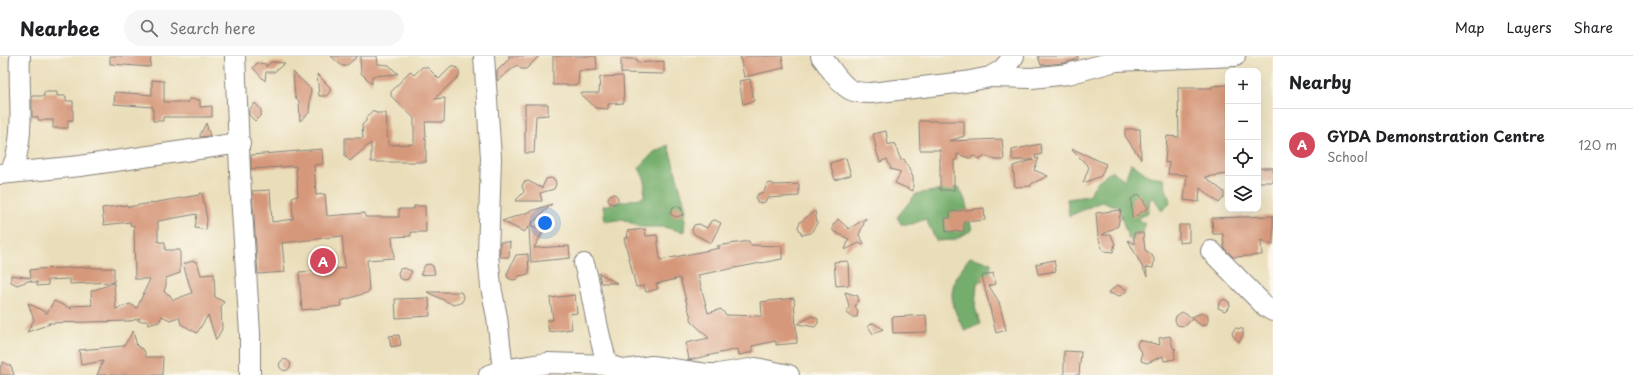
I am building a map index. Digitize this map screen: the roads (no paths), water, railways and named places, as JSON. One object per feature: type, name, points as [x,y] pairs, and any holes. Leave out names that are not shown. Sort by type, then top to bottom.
[{"type":"street","points":[[5,174],[17,154],[20,129],[20,56]]},
{"type":"street","points":[[235,56],[250,333],[250,375]]},
{"type":"street","points":[[484,56],[491,158],[488,255],[491,287],[497,317],[496,372],[548,364],[608,365],[625,370],[652,366],[718,374],[756,368],[789,375]]},
{"type":"street","points":[[821,56],[844,86],[858,92],[913,88],[965,82],[990,77],[1032,78],[1068,74],[1116,61],[1235,56]]},
{"type":"street","points":[[990,77],[1002,70],[1014,56]]},
{"type":"street","points":[[5,174],[80,166],[240,143]]},
{"type":"street","points":[[1211,251],[1266,307],[1273,310]]},
{"type":"street","points":[[584,264],[608,365]]},
{"type":"place","name":"GYDA Demonstration Centre","points":[[323,261]]}]
